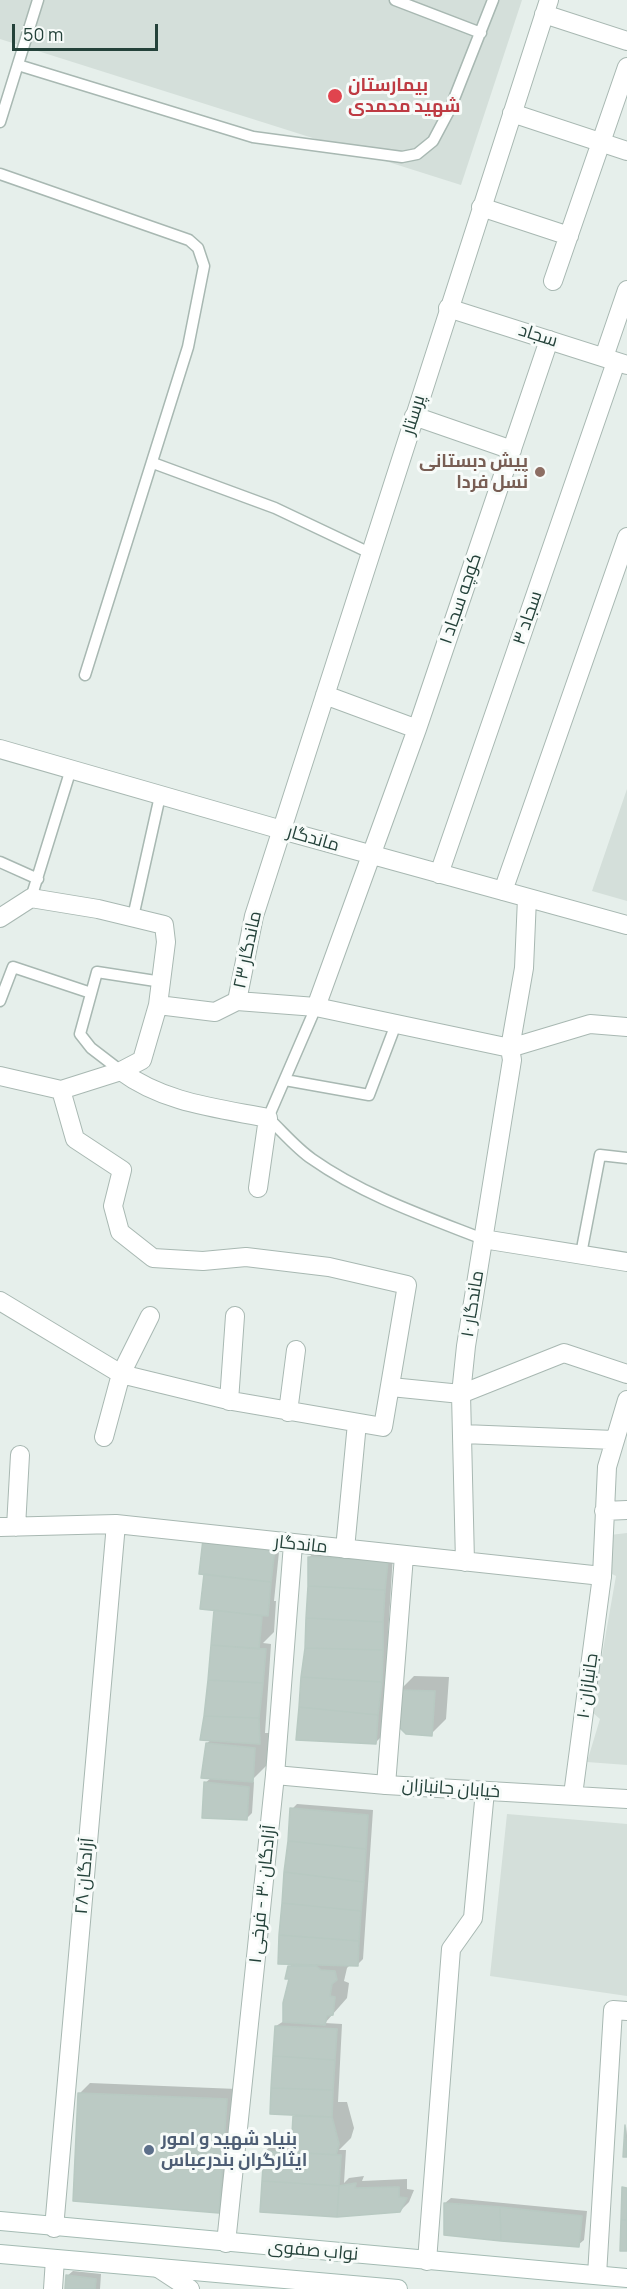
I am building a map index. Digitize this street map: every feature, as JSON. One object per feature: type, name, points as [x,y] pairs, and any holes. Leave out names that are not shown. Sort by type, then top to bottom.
[{"type":"street","points":[[547,7],[627,41]]},
{"type":"street","name":"پرستار","points":[[282,830],[372,554],[448,308],[547,7]]},
{"type":"street","points":[[553,281],[627,67]]},
{"type":"street","points":[[512,113],[627,152]]},
{"type":"street","points":[[481,207],[569,236]]},
{"type":"street","name":"سجاد ۳","points":[[439,874],[616,361],[627,290]]},
{"type":"street","name":"سجاد","points":[[448,308],[616,361]]},
{"type":"street","name":"کوچه سجاد ۱","points":[[316,1007],[417,729],[549,340]]},
{"type":"street","points":[[414,416],[512,450]]},
{"type":"street","points":[[503,891],[627,537]]},
{"type":"street","points":[[325,695],[417,729]]},
{"type":"street","name":"ماندگار","points":[[0,748],[371,856],[627,925]]},
{"type":"street","name":"ماندگار ۲۳","points":[[158,1005],[215,1012],[237,1001],[254,916],[282,830]]},
{"type":"street","points":[[0,918],[32,898],[164,925],[166,942],[158,1005],[142,1060],[121,1071],[61,1090],[0,1076]]},
{"type":"street","name":"ماندگار ۱۰","points":[[465,1562],[464,1434],[461,1394],[512,1060],[510,1048],[524,968],[527,898]]},
{"type":"street","points":[[237,1001],[316,1007],[510,1048],[590,1024],[627,1027]]},
{"type":"street","points":[[121,1071],[137,1083],[184,1102],[268,1118],[258,1188]]},
{"type":"street","points":[[0,1301],[121,1374],[229,1401],[383,1427],[407,1285],[329,1267],[246,1257],[203,1261],[153,1258],[120,1232],[114,1206],[122,1170],[75,1139],[61,1090]]},
{"type":"street","points":[[483,1239],[627,1262]]},
{"type":"street","points":[[104,1437],[121,1374],[150,1316]]},
{"type":"street","points":[[229,1401],[235,1316]]},
{"type":"street","points":[[288,1412],[296,1350]]},
{"type":"street","points":[[391,1387],[461,1394],[564,1353],[627,1374]]},
{"type":"street","name":"جانبازان ۱۰","points":[[573,1796],[602,1576],[607,1467],[627,1400]]},
{"type":"street","points":[[345,1549],[357,1424]]},
{"type":"street","points":[[464,1434],[614,1440]]},
{"type":"street","points":[[8,1527],[20,1455]]},
{"type":"street","points":[[604,1510],[627,1510]]},
{"type":"street","name":"ماندگار","points":[[8,1527],[116,1524],[602,1576]]},
{"type":"street","name":"آزادگان ۲۸","points":[[54,2228],[116,1524]]},
{"type":"street","name":"آزادگان ۳۰ - فرخی ۱","points":[[226,2243],[275,1775],[293,1544]]},
{"type":"street","points":[[386,1785],[404,1556]]},
{"type":"street","name":"خیابان جانبازان","points":[[275,1775],[386,1785],[627,1799]]},
{"type":"street","points":[[427,2261],[451,1949],[473,1918],[485,1791]]},
{"type":"street","points":[[597,2275],[620,2010]]},
{"type":"street","name":"نواب صفوی","points":[[0,2221],[54,2228],[627,2278]]},
{"type":"street","name":"نواب صفوی","points":[[0,2254],[158,2268],[258,2283],[398,2289]]},
{"type":"street","points":[[53,2289],[55,2259]]},
{"type":"street","points":[[158,2268],[190,2289]]},
{"type":"lane","points":[[0,122],[38,0]]},
{"type":"lane","points":[[395,0],[481,33]]},
{"type":"lane","points":[[18,65],[253,137],[402,158],[417,154],[434,141],[450,110],[493,0]]},
{"type":"lane","points":[[0,174],[189,240],[198,248],[204,266],[188,347],[85,675]]},
{"type":"lane","points":[[153,463],[275,508],[372,554]]},
{"type":"lane","points":[[32,898],[71,769]]},
{"type":"lane","points":[[133,918],[160,796]]},
{"type":"lane","points":[[0,862],[38,879]]},
{"type":"lane","points":[[0,1001],[13,967],[91,993]]},
{"type":"lane","points":[[121,1071],[91,1048],[81,1034],[97,972],[162,982]]},
{"type":"lane","points":[[316,1007],[268,1118],[310,1158],[349,1182],[410,1210],[483,1239]]},
{"type":"lane","points":[[285,1080],[369,1095],[396,1024]]},
{"type":"lane","points":[[581,1254],[600,1155],[627,1158]]},
{"type":"shaded area","name":"بیمارستان شهید محمدی","points":[[0,0],[522,0],[461,185],[0,39]]},
{"type":"shaded area","points":[[627,789],[627,901],[592,891]]},
{"type":"shaded area","points":[[627,1533],[627,1765],[587,1762],[600,1719],[592,1712],[616,1576],[608,1572],[610,1535]]},
{"type":"shaded area","points":[[507,1814],[627,1824],[627,1996],[490,1976]]},
{"type":"building","points":[[203,1539],[275,1547],[271,1582],[199,1574]]},
{"type":"building","points":[[308,1557],[388,1560],[385,1590],[308,1586]]},
{"type":"building","points":[[204,1574],[271,1582],[268,1616],[200,1609]]},
{"type":"building","points":[[308,1586],[385,1590],[383,1622],[306,1618]]},
{"type":"building","points":[[214,1610],[262,1616],[259,1649],[211,1645]]},
{"type":"building","points":[[306,1618],[383,1622],[383,1650],[305,1648]]},
{"type":"building","points":[[211,1645],[266,1649],[263,1683],[208,1680]]},
{"type":"building","points":[[305,1648],[383,1650],[382,1682],[301,1677]]},
{"type":"building","points":[[301,1677],[382,1682],[378,1715],[299,1707]]},
{"type":"building","points":[[208,1680],[263,1683],[259,1718],[204,1716]]},
{"type":"building","points":[[398,1690],[435,1691],[432,1736],[406,1734],[395,1723]]},
{"type":"building","points":[[299,1707],[378,1715],[376,1744],[296,1740]]},
{"type":"building","points":[[204,1716],[259,1718],[260,1744],[200,1740]]},
{"type":"building","points":[[206,1743],[255,1748],[253,1782],[201,1778]]},
{"type":"building","points":[[204,1782],[249,1787],[247,1820],[202,1818]]},
{"type":"building","points":[[290,1808],[368,1815],[366,1849],[288,1841]]},
{"type":"building","points":[[288,1841],[366,1849],[364,1882],[284,1872]]},
{"type":"building","points":[[284,1872],[364,1882],[361,1911],[282,1903]]},
{"type":"building","points":[[282,1903],[361,1911],[359,1941],[279,1935]]},
{"type":"building","points":[[279,1935],[359,1941],[358,1966],[278,1964]]},
{"type":"building","points":[[288,1966],[316,1966],[321,1970],[335,1971],[337,1980],[332,1984],[330,1996],[335,1997],[333,2015],[327,2016],[325,2025],[283,2022],[283,2003],[289,1979],[285,1979]]},
{"type":"building","points":[[275,2026],[337,2029],[335,2060],[273,2056]]},
{"type":"building","points":[[273,2056],[335,2060],[333,2090],[271,2088]]},
{"type":"building","points":[[271,2088],[333,2090],[332,2117],[270,2114]]},
{"type":"building","name":"بنیاد شهید و امور ایثارگران بندرعباس","points":[[78,2093],[227,2099],[219,2213],[73,2201]]},
{"type":"building","points":[[293,2116],[332,2117],[339,2144],[336,2155],[291,2152]]},
{"type":"building","points":[[625,2125],[627,2157],[623,2157]]},
{"type":"building","points":[[264,2151],[341,2155],[339,2186],[262,2181]]},
{"type":"building","points":[[262,2181],[339,2186],[337,2217],[260,2212]]},
{"type":"building","points":[[356,2183],[355,2188],[399,2187],[399,2197],[407,2198],[400,2212],[337,2217],[339,2186]]},
{"type":"building","points":[[622,2187],[627,2188],[627,2220],[621,2220]]},
{"type":"building","points":[[444,2203],[500,2207],[501,2241],[444,2235]]},
{"type":"building","points":[[500,2207],[582,2216],[579,2247],[501,2241]]},
{"type":"building","points":[[621,2220],[627,2220],[627,2251],[620,2251]]},
{"type":"building","points":[[66,2275],[96,2279],[95,2289],[65,2289]]},
{"type":"place","name":"بیمارستان شهید محمدی","points":[[335,96]]},
{"type":"place","name":"پیش دبستانی نسل فردا","points":[[540,472]]},
{"type":"place","name":"بنیاد شهید و امور ایثارگران بندرعباس","points":[[149,2150]]}]
